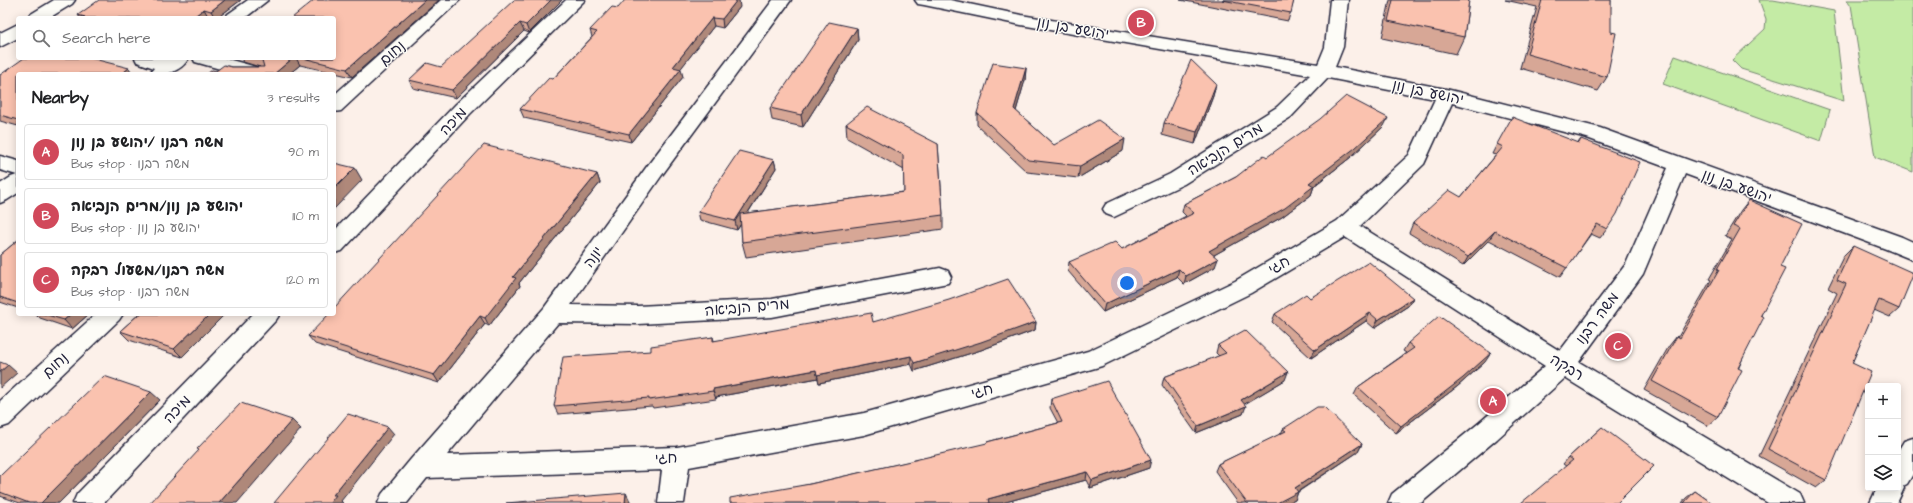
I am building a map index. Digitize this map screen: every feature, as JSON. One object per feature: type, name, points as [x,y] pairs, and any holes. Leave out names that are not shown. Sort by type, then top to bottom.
[{"type":"street","points":[[37,0],[62,3]]},
{"type":"street","points":[[237,16],[259,0]]},
{"type":"street","name":"נחום","points":[[337,99],[451,0]]},
{"type":"street","name":"מיכה","points":[[336,243],[463,109],[576,0]]},
{"type":"street","name":"יונה","points":[[391,503],[420,467],[552,314],[655,170],[782,0]]},
{"type":"street","name":"יהושע בן נון","points":[[924,0],[1021,20],[1324,71],[1446,95],[1593,133],[1894,243],[1913,252]]},
{"type":"street","points":[[1324,71],[1334,47],[1339,0]]},
{"type":"street","points":[[40,16],[62,3]]},
{"type":"street","points":[[0,41],[16,31]]},
{"type":"street","points":[[150,60],[169,66]]},
{"type":"street","points":[[209,60],[253,72]]},
{"type":"street","name":"מרים הנביאה","points":[[1114,209],[1177,179],[1284,112],[1324,71]]},
{"type":"street","name":"חגי","points":[[420,467],[677,458],[864,424],[1094,359],[1243,287],[1345,227],[1417,159],[1446,95]]},
{"type":"street","points":[[0,163],[16,167]]},
{"type":"street","name":"משה רבנו","points":[[1401,503],[1488,431],[1563,365],[1635,268],[1679,165]]},
{"type":"street","points":[[0,195],[16,183]]},
{"type":"street","name":"רבקה","points":[[1345,227],[1563,365],[1791,503]]},
{"type":"street","name":"מרים הנביאה","points":[[552,314],[638,315],[772,308],[940,277]]},
{"type":"street","name":"נחום","points":[[0,417],[108,316]]},
{"type":"street","name":"מיכה","points":[[86,503],[266,316]]},
{"type":"street","points":[[1901,471],[1913,449]]},
{"type":"street","points":[[671,503],[677,458]]},
{"type":"street","points":[[1883,503],[1889,491]]},
{"type":"green space","points":[[1759,0],[1773,0],[1834,11],[1844,101],[1741,69],[1732,60],[1765,29],[1766,19]]},
{"type":"green space","points":[[1847,0],[1913,0],[1913,172],[1875,157],[1851,5]]},
{"type":"green space","points":[[1675,56],[1830,110],[1821,141],[1663,84]]},
{"type":"building","points":[[99,0],[225,0],[211,11],[204,9],[195,16],[78,15]]},
{"type":"building","points":[[314,0],[425,0],[347,69],[311,60],[336,60],[336,16],[294,16]]},
{"type":"building","points":[[514,0],[551,0],[526,25],[520,23],[452,90],[409,80],[427,63],[441,67]]},
{"type":"building","points":[[625,0],[737,0],[722,19],[712,18],[673,67],[681,69],[629,134],[520,109],[549,78],[553,79],[597,32],[590,30],[612,7],[618,8]]},
{"type":"building","points":[[1222,0],[1294,0],[1291,13]]},
{"type":"building","points":[[1393,0],[1469,0],[1464,37],[1388,21]]},
{"type":"building","points":[[1542,0],[1611,0],[1611,32],[1616,33],[1607,77],[1527,54]]},
{"type":"building","points":[[829,22],[857,28],[801,115],[770,108]]},
{"type":"building","points":[[21,60],[98,60],[129,68],[124,72],[16,72],[16,119],[0,115],[0,75]]},
{"type":"building","points":[[262,60],[291,60],[276,72],[210,72],[212,70],[216,71],[224,65],[232,67],[264,67]]},
{"type":"building","points":[[1191,60],[1216,84],[1197,132],[1164,123]]},
{"type":"building","points":[[993,63],[1026,68],[1014,109],[1054,145],[1098,120],[1125,139],[1080,166],[1028,160],[977,113]]},
{"type":"building","points":[[1346,96],[1388,118],[1355,148],[1309,183],[1314,186],[1285,208],[1209,251],[1218,259],[1186,276],[1179,269],[1105,304],[1069,262],[1115,242],[1122,249],[1194,213],[1184,204],[1236,177],[1264,155],[1267,157],[1320,119]]},
{"type":"building","points":[[867,107],[938,144],[943,215],[742,242],[740,214],[904,192],[903,155],[846,124]]},
{"type":"building","points":[[1512,117],[1579,143],[1581,139],[1640,162],[1617,214],[1607,229],[1597,224],[1567,268],[1495,231],[1468,257],[1413,223],[1449,190],[1461,197],[1503,147],[1497,144]]},
{"type":"building","points":[[484,145],[597,174],[513,277],[516,278],[485,318],[480,316],[434,375],[308,336],[327,316],[336,316],[336,306]]},
{"type":"building","points":[[739,151],[774,160],[735,221],[698,212]]},
{"type":"building","points":[[336,163],[355,168],[336,187]]},
{"type":"building","points":[[1749,200],[1802,224],[1780,267],[1785,269],[1761,315],[1764,317],[1738,368],[1742,370],[1718,417],[1652,381],[1677,336],[1680,338],[1719,270],[1717,269],[1740,229],[1733,226]]},
{"type":"building","points":[[16,242],[16,302],[0,297],[0,255]]},
{"type":"building","points":[[1853,246],[1913,273],[1899,309],[1879,300],[1852,363],[1871,372],[1866,383],[1865,383],[1865,386],[1826,480],[1768,449],[1846,284],[1837,280]]},
{"type":"building","points":[[1369,262],[1413,298],[1378,320],[1370,313],[1315,350],[1275,314],[1306,294],[1310,298]]},
{"type":"building","points":[[1008,279],[1036,322],[981,342],[914,363],[911,356],[817,375],[816,370],[713,389],[713,391],[649,400],[649,398],[554,406],[563,357],[651,351],[651,346],[713,337],[713,341],[871,313],[873,322],[949,300]]},
{"type":"building","points":[[51,316],[69,316],[64,320]]},
{"type":"building","points":[[137,316],[208,316],[174,349],[120,331]]},
{"type":"building","points":[[1439,316],[1491,353],[1463,378],[1401,426],[1358,387],[1414,348],[1408,343]]},
{"type":"building","points":[[1245,330],[1288,372],[1241,400],[1246,406],[1198,426],[1164,377],[1226,353],[1218,345]]},
{"type":"building","points":[[0,362],[8,365],[0,372]]},
{"type":"building","points":[[104,376],[151,392],[41,503],[29,503],[0,492],[0,476]]},
{"type":"building","points":[[1107,381],[1151,460],[1092,480],[1087,472],[988,499],[989,503],[730,503],[730,498],[810,484],[987,443],[1062,422],[1051,399]]},
{"type":"building","points":[[241,403],[292,420],[219,503],[150,503],[199,450],[197,449]]},
{"type":"building","points":[[1317,407],[1324,407],[1362,444],[1295,488],[1298,492],[1277,503],[1247,503],[1218,464],[1286,431],[1283,429]]},
{"type":"building","points":[[348,414],[388,427],[333,495],[336,495],[330,503],[274,503]]},
{"type":"building","points":[[1602,427],[1654,466],[1617,503],[1521,503],[1573,460],[1569,457]]},
{"type":"building","points":[[1695,491],[1712,503],[1684,503]]},
{"type":"building","points":[[626,493],[625,503],[506,503]]},
{"type":"place","name":"יהושע בן נון/מרים הנביאה","points":[[1141,23]]},
{"type":"place","name":"משה רבנו/משעול רבקה","points":[[1618,346]]},
{"type":"place","name":"משה רבנו /יהושע בן נון","points":[[1493,401]]}]
